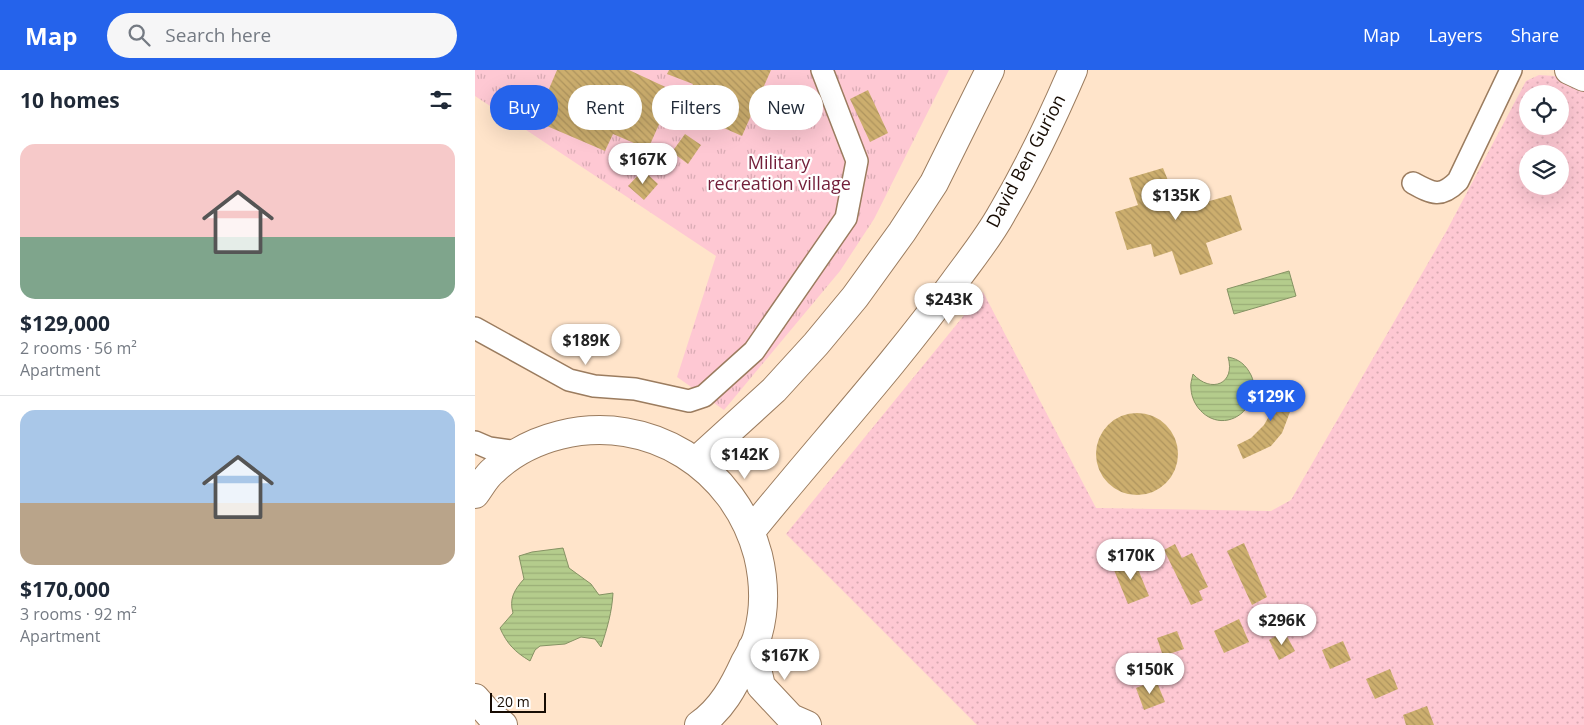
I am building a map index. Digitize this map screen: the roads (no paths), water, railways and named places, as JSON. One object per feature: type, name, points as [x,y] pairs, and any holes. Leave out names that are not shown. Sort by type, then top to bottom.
[{"type":"main road","points":[[696,461],[774,390],[855,297],[902,232],[934,183],[990,70]]},
{"type":"main road","name":"David Ben Gurion","points":[[751,532],[800,470],[854,410],[932,313],[964,269],[1001,214],[1049,124],[1073,70]]},
{"type":"main road","points":[[1569,70],[1584,77]]},
{"type":"main road","points":[[475,494],[493,470],[518,452],[546,439],[576,431],[607,430],[639,434],[669,445],[696,461],[721,484],[739,509],[751,532],[761,570],[763,604],[758,635],[731,691],[711,716],[699,725]]},
{"type":"main road","points":[[752,648],[761,686],[791,718],[807,725]]},
{"type":"street","points":[[475,328],[569,380],[594,386],[635,389],[689,401],[704,396],[754,351],[846,218],[857,161],[822,70]]},
{"type":"street","points":[[1413,183],[1425,190],[1436,193],[1448,190],[1458,181],[1511,70]]},
{"type":"street","points":[[475,442],[489,448],[518,452]]},
{"type":"park label","name":"Military recreation village","points":[[779,174]]}]
